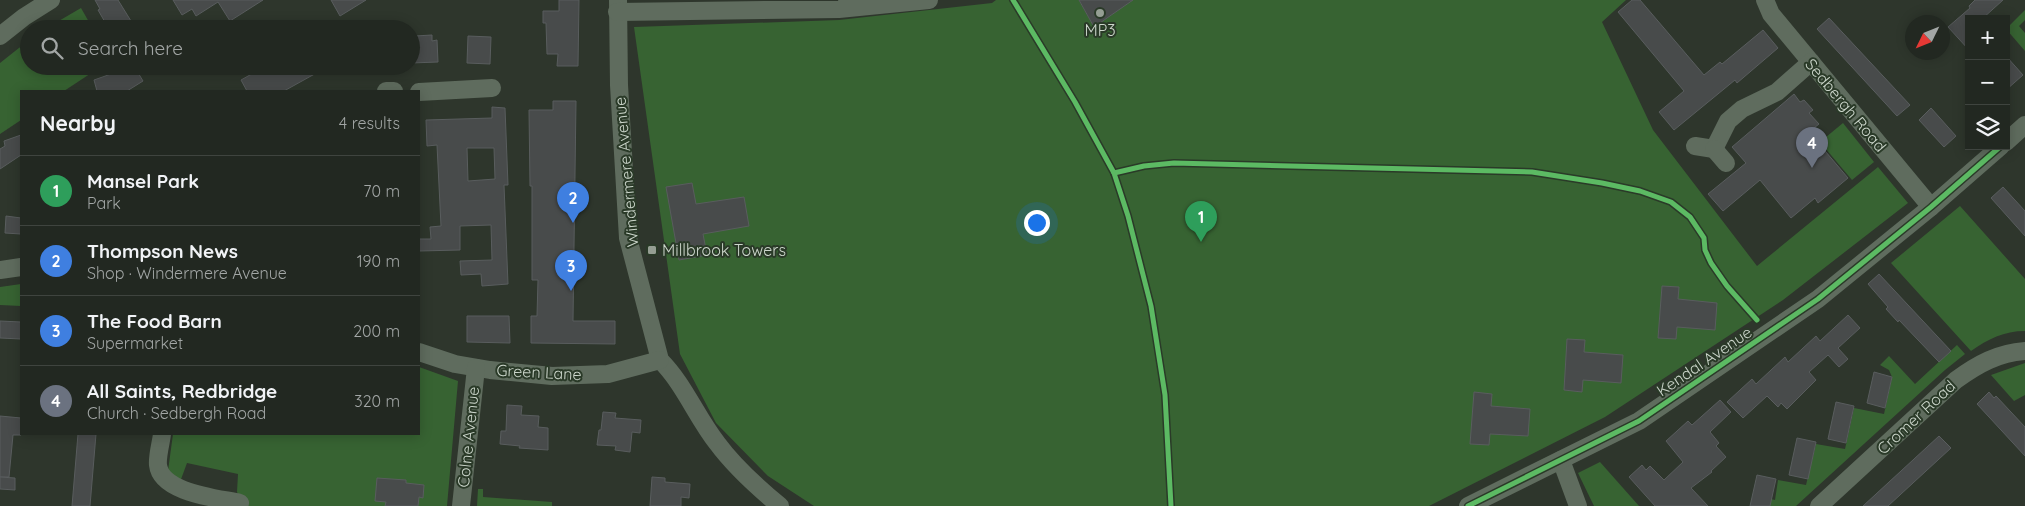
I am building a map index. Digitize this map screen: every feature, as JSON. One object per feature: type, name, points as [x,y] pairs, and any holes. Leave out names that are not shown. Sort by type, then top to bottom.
[{"type":"street","points":[[20,20],[51,0]]},
{"type":"street","points":[[617,6],[839,9],[929,0]]},
{"type":"street","name":"Sedbergh Road","points":[[1765,0],[1771,14],[1931,207]]},
{"type":"street","name":"Windermere Avenue","points":[[617,6],[619,85],[628,238],[660,360],[672,372],[717,443],[739,468],[780,506]]},
{"type":"street","points":[[0,36],[20,20]]},
{"type":"street","points":[[1714,149],[1728,121],[1742,109],[1777,92],[1811,62]]},
{"type":"street","points":[[420,92],[492,88]]},
{"type":"street","points":[[2010,138],[2025,125]]},
{"type":"street","points":[[1695,146],[1714,149],[1726,162]]},
{"type":"street","name":"Kendal Avenue","points":[[1468,506],[1639,421],[1818,299],[1931,207],[1996,150]]},
{"type":"street","points":[[0,270],[20,267]]},
{"type":"street","name":"Cromer Road","points":[[1819,506],[1956,380],[1977,364],[2006,353],[2025,351]]},
{"type":"street","name":"Green Lane","points":[[420,352],[455,364],[476,368],[515,374],[552,376],[608,374],[660,360]]},
{"type":"street","name":"Colne Avenue","points":[[461,506],[476,368]]},
{"type":"street","points":[[162,435],[158,466],[165,481],[188,492],[240,503]]},
{"type":"street","points":[[1561,460],[1578,506]]},
{"type":"green space","points":[[996,0],[1079,0],[1093,25],[1131,0],[1626,0],[1602,22],[1653,130],[1757,266],[1878,167],[1908,203],[1783,300],[1605,417],[1429,506],[814,506],[768,476],[716,423],[680,354],[634,27],[839,20],[992,3]]},
{"type":"green space","points":[[81,8],[88,20],[60,20]]},
{"type":"green space","points":[[2025,10],[2025,20],[2019,26],[2025,33],[2025,51],[2010,34],[2010,25]]},
{"type":"green space","points":[[20,47],[20,75],[88,75],[66,90],[20,90],[20,121],[0,134],[0,63]]},
{"type":"green space","points":[[1843,123],[1874,162],[1852,180],[1820,142]]},
{"type":"green space","points":[[1960,206],[2025,279],[2025,331],[2010,332],[1996,336],[1971,351],[1891,263]]},
{"type":"green space","points":[[20,284],[20,306],[0,305],[0,287]]},
{"type":"green space","points":[[1957,345],[1965,354],[1796,506],[1770,506],[1771,499],[1775,500],[1778,480],[1806,485],[1816,444],[1845,449],[1854,408],[1884,414],[1892,377],[1889,370],[1880,365],[1889,356],[1915,384]]},
{"type":"green space","points":[[2025,363],[2025,395],[2014,401],[1991,375]]},
{"type":"green space","points":[[420,367],[458,381],[447,506],[244,506],[237,492],[238,474],[187,463],[180,482],[168,471],[173,435],[420,435]]},
{"type":"green space","points":[[1600,462],[1639,506],[1594,506],[1578,473]]},
{"type":"green space","points":[[478,489],[483,489],[483,497],[552,502],[552,506],[477,506]]},
{"type":"building","points":[[95,0],[118,0],[130,20],[104,20],[98,10],[100,9]]},
{"type":"building","points":[[173,0],[263,0],[232,20],[229,20],[218,2],[196,16],[192,9],[182,15]]},
{"type":"building","points":[[331,0],[366,0],[340,16]]},
{"type":"building","points":[[559,0],[579,0],[578,66],[557,66],[558,54],[547,54],[546,23],[543,23],[543,11],[559,11]]},
{"type":"building","name":"MP3","points":[[1079,0],[1133,0],[1094,27]]},
{"type":"building","points":[[1632,0],[1640,0],[1704,75],[1720,62],[1722,64],[1763,30],[1778,48],[1737,83],[1735,80],[1674,130],[1659,112],[1684,91],[1618,12]]},
{"type":"building","points":[[1975,0],[2003,0],[1986,15],[1965,15],[1965,46],[1950,29],[1950,25],[1970,8],[1969,6]]},
{"type":"building","points":[[1829,18],[1910,105],[1897,116],[1817,29]]},
{"type":"building","points":[[432,35],[432,41],[437,40],[438,62],[420,63],[420,36]]},
{"type":"building","points":[[468,36],[491,37],[490,64],[467,63]]},
{"type":"building","points":[[2010,60],[2023,75],[2010,86]]},
{"type":"building","points":[[108,75],[139,75],[143,81],[129,90],[97,90],[94,80]]},
{"type":"building","points":[[250,75],[313,75],[286,90],[246,90],[241,80]]},
{"type":"building","points":[[1794,94],[1800,102],[1804,100],[1813,110],[1809,113],[1819,124],[1809,132],[1848,178],[1818,203],[1815,198],[1791,218],[1760,180],[1723,211],[1708,194],[1746,163],[1732,147]]},
{"type":"building","points":[[553,101],[576,101],[573,321],[615,321],[615,344],[531,343],[531,316],[537,316],[538,280],[532,280],[532,186],[530,186],[529,110],[553,110]]},
{"type":"building","points":[[492,107],[505,108],[508,185],[504,185],[508,284],[482,286],[481,274],[461,275],[460,261],[492,260],[491,225],[460,226],[460,250],[420,251],[420,239],[431,239],[430,227],[441,226],[437,145],[427,146],[426,120],[492,118]],"holes":[[[467,148],[494,148],[495,179],[468,181]]]},
{"type":"building","points":[[1931,108],[1956,136],[1944,147],[1919,120]]},
{"type":"building","points":[[20,135],[20,156],[0,169],[0,149],[5,146],[4,141]]},
{"type":"building","points":[[692,183],[696,204],[744,197],[749,226],[703,234],[707,255],[679,260],[666,187]]},
{"type":"building","points":[[2003,187],[2025,211],[2025,236],[1991,198]]},
{"type":"building","points":[[6,216],[20,218],[20,234],[5,233]]},
{"type":"building","points":[[1879,274],[1951,351],[1939,362],[1886,309],[1888,307],[1868,284]]},
{"type":"building","points":[[1662,286],[1679,287],[1678,299],[1717,303],[1715,330],[1677,327],[1676,339],[1658,338]]},
{"type":"building","points":[[1848,315],[1860,328],[1838,348],[1848,359],[1839,367],[1828,355],[1809,372],[1816,380],[1787,409],[1781,403],[1778,407],[1767,396],[1743,418],[1727,402],[1752,379],[1756,384],[1785,357],[1788,362],[1816,336],[1820,341]]},
{"type":"building","points":[[467,316],[509,316],[510,343],[467,342]]},
{"type":"building","points":[[0,321],[20,322],[20,339],[0,338]]},
{"type":"building","points":[[1567,339],[1585,340],[1584,352],[1623,355],[1621,383],[1583,380],[1582,392],[1564,390]]},
{"type":"building","points":[[1874,372],[1892,377],[1885,408],[1867,403]]},
{"type":"building","points":[[1474,392],[1492,394],[1491,406],[1530,409],[1528,436],[1490,434],[1489,445],[1470,444]]},
{"type":"building","points":[[1989,392],[1994,398],[1996,396],[2025,427],[2025,456],[1977,404]]},
{"type":"building","points":[[1720,400],[1731,412],[1710,432],[1719,443],[1716,446],[1726,457],[1712,472],[1691,488],[1708,506],[1655,506],[1629,477],[1642,465],[1646,470],[1650,466],[1664,480],[1683,462],[1666,441],[1688,421],[1692,425]]},
{"type":"building","points":[[1836,402],[1854,406],[1846,443],[1828,439]]},
{"type":"building","points":[[507,405],[522,406],[521,415],[539,416],[538,427],[548,428],[548,450],[519,448],[520,446],[500,444],[501,431],[506,431]]},
{"type":"building","points":[[603,412],[616,413],[615,418],[641,420],[640,433],[632,432],[630,452],[615,450],[616,446],[597,445]]},
{"type":"building","points":[[0,416],[20,418],[20,435],[13,435],[9,477],[0,477]]},
{"type":"building","points":[[78,435],[96,435],[90,506],[72,506]]},
{"type":"building","points":[[1939,436],[1951,448],[1888,506],[1863,506]]},
{"type":"building","points":[[1797,438],[1816,442],[1808,479],[1789,475]]},
{"type":"building","points":[[1757,475],[1776,479],[1770,506],[1750,506]]},
{"type":"building","points":[[0,477],[15,478],[15,490],[0,489]]},
{"type":"building","points":[[652,477],[665,478],[665,482],[690,484],[689,498],[681,497],[681,506],[650,506]]},
{"type":"building","points":[[377,478],[406,480],[406,483],[424,485],[423,498],[419,497],[418,506],[385,506],[386,502],[375,501]]},
{"type":"cycle path","points":[[1013,0],[1075,102],[1114,173],[1128,216],[1151,306],[1165,395],[1171,506]]},
{"type":"cycle path","points":[[1468,506],[1639,421],[1818,299],[1931,207],[1996,150]]},
{"type":"cycle path","points":[[1114,173],[1144,166],[1174,163],[1532,172],[1640,191],[1671,202],[1690,217],[1704,238],[1705,250],[1711,263],[1727,286],[1757,320]]},
{"type":"place","name":"MP3","points":[[1100,13]]},
{"type":"place","name":"All Saints, Redbridge","points":[[1812,168]]},
{"type":"place","name":"Thompson News","points":[[573,223]]},
{"type":"place","name":"Mansel Park","points":[[1201,242]]},
{"type":"place","name":"Millbrook Towers","points":[[652,250]]},
{"type":"place","name":"The Food Barn","points":[[571,291]]}]
